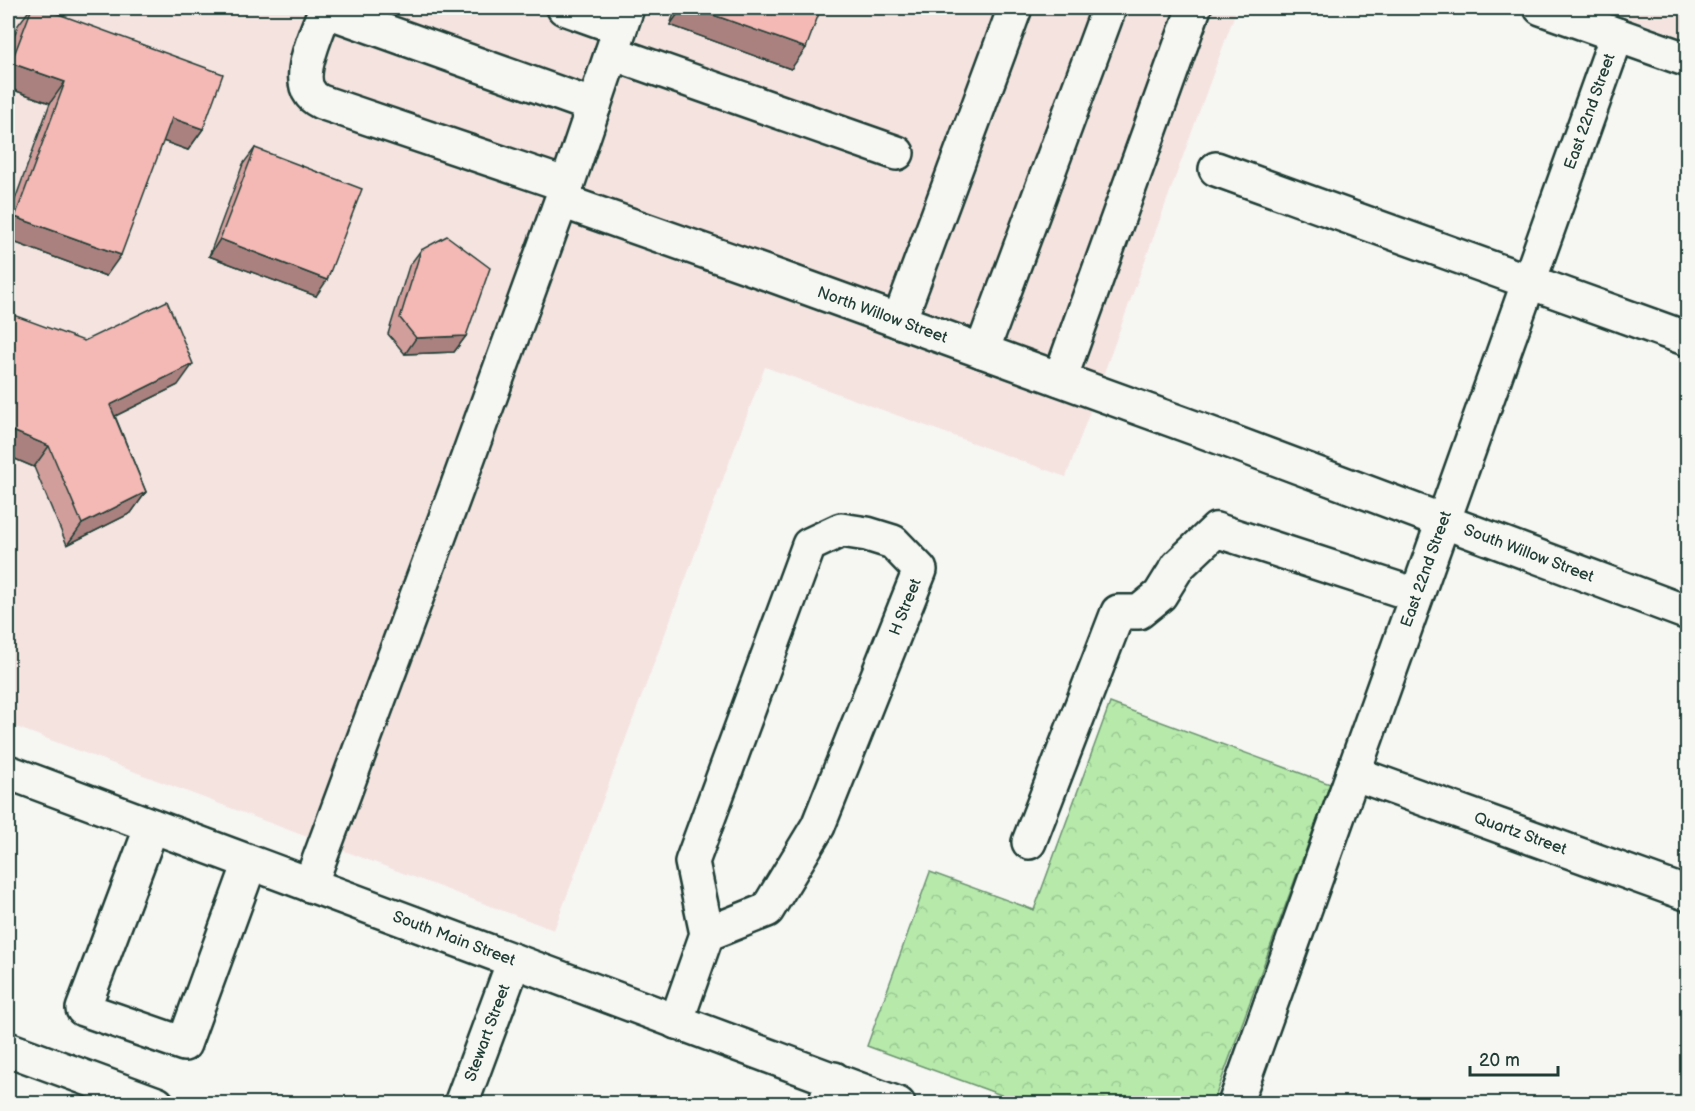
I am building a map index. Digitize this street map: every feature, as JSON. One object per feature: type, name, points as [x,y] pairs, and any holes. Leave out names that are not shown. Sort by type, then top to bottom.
[{"type":"street","points":[[564,8],[620,30],[897,153]]},
{"type":"street","points":[[899,321],[1015,8]]},
{"type":"street","points":[[982,351],[1109,8]]},
{"type":"street","points":[[1060,379],[1194,8]]},
{"type":"street","points":[[1541,8],[1688,60]]},
{"type":"street","points":[[326,9],[594,106]]},
{"type":"street","name":"North Willow Street","points":[[326,9],[309,56],[305,76],[309,92],[321,102],[899,321],[1203,430]]},
{"type":"street","points":[[310,885],[565,193],[620,30]]},
{"type":"street","name":"East 22nd Street","points":[[1235,1104],[1617,35]]},
{"type":"street","points":[[1216,169],[1688,339]]},
{"type":"street","name":"South Willow Street","points":[[1203,430],[1688,613]]},
{"type":"street","name":"H Street","points":[[841,530],[867,534],[893,542],[920,570],[818,826],[767,910],[707,934],[692,862],[809,545],[841,530]]},
{"type":"street","points":[[1029,842],[1118,612],[1139,612],[1160,595],[1178,566],[1216,530],[1416,595]]},
{"type":"street","name":"South Main Street","points":[[8,772],[676,1022],[830,1091],[898,1104]]},
{"type":"street","name":"Quartz Street","points":[[1353,773],[1688,894]]},
{"type":"street","points":[[152,826],[83,1009],[184,1044],[250,862]]},
{"type":"street","points":[[676,1022],[707,934]]},
{"type":"street","name":"Stewart Street","points":[[461,1104],[514,961]]},
{"type":"street","points":[[8,1049],[157,1104]]},
{"type":"shaded area","points":[[8,8],[1237,8],[1066,477],[765,367],[554,930],[8,724]]},
{"type":"shaded area","points":[[1600,8],[1687,8],[1687,39]]},
{"type":"green space","points":[[1110,703],[1330,784],[1213,1103],[1023,1103],[867,1046],[930,872],[1034,910]]},
{"type":"building","points":[[32,8],[42,8],[223,74],[203,129],[172,118],[121,255],[15,217],[65,82],[11,63]]},
{"type":"building","points":[[694,8],[821,8],[806,48]]},
{"type":"building","points":[[255,148],[362,189],[327,280],[220,239]]},
{"type":"building","points":[[447,236],[490,268],[466,336],[416,338],[400,318],[421,250]]},
{"type":"building","points":[[167,301],[193,364],[110,405],[146,492],[82,524],[49,446],[8,429],[8,313],[84,341]]}]
